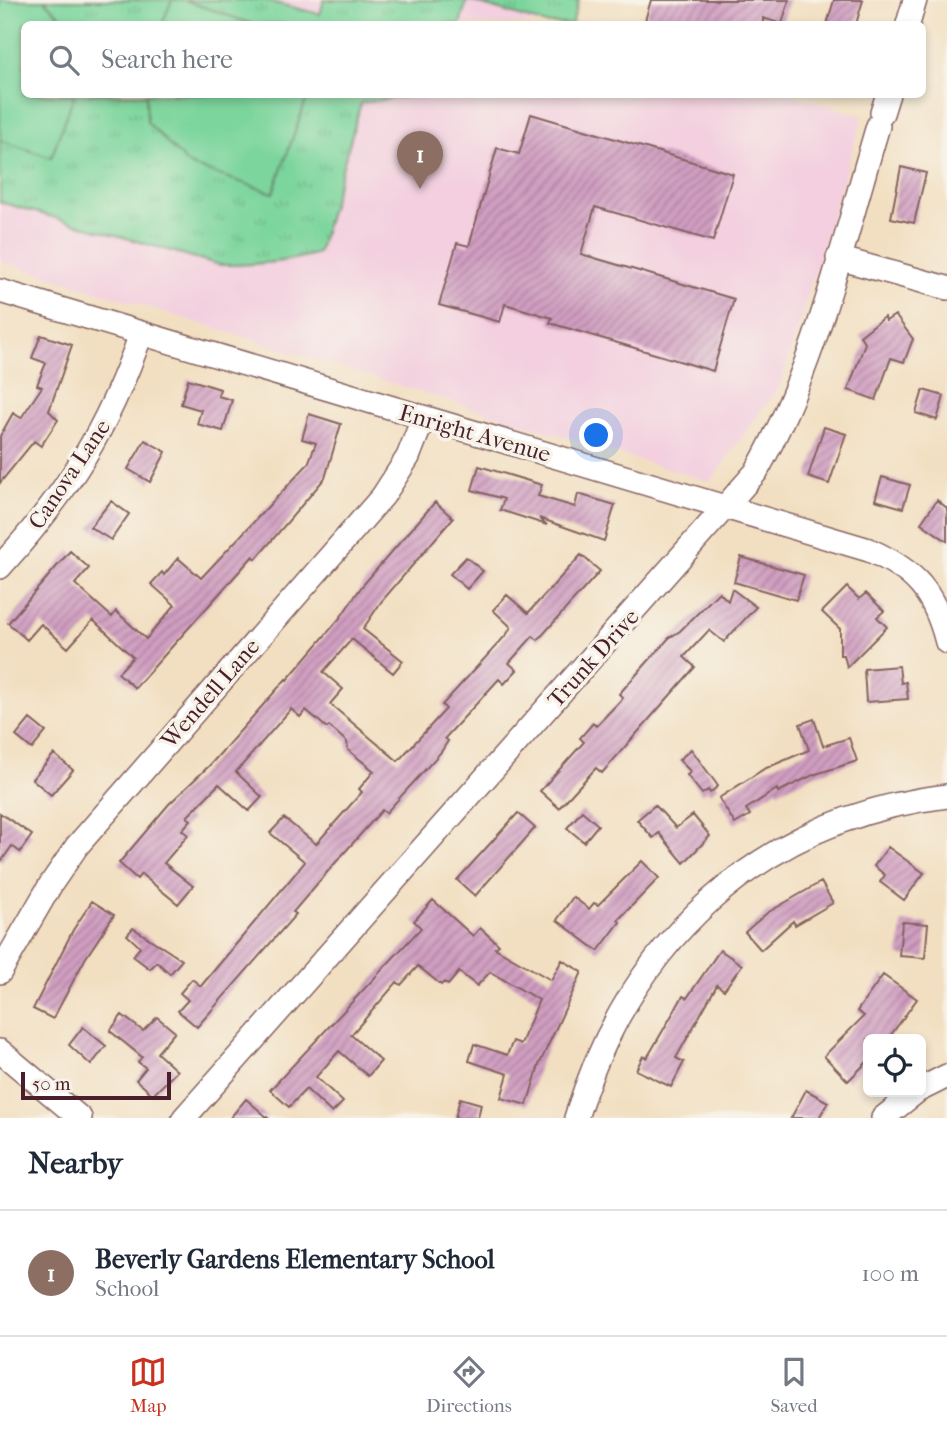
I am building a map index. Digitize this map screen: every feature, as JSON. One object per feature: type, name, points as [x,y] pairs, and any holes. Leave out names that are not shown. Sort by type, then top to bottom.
[{"type":"street","points":[[909,21],[915,0]]},
{"type":"street","name":"Trunk Drive","points":[[184,1118],[727,508],[756,472],[773,442],[811,353],[883,111]]},
{"type":"street","points":[[838,258],[947,288]]},
{"type":"street","name":"Enright Avenue","points":[[0,290],[423,419],[869,550],[915,575],[932,601],[947,642]]},
{"type":"street","name":"Canova Lane","points":[[0,567],[57,500],[91,449],[110,416],[141,334]]},
{"type":"street","name":"Wendell Lane","points":[[0,972],[51,884],[77,846],[383,496],[408,457],[423,419]]},
{"type":"street","points":[[576,1118],[599,1051],[617,1016],[674,936],[712,897],[757,864],[822,828],[903,801],[947,796]]},
{"type":"street","points":[[0,1051],[80,1118]]},
{"type":"street","points":[[926,1086],[947,1076]]},
{"type":"street","points":[[883,1118],[910,1097]]},
{"type":"shaded area","points":[[0,0],[579,0],[573,21],[21,21],[21,98],[802,98],[863,116],[780,385],[710,482],[0,261]]},
{"type":"green space","points":[[0,0],[263,0],[320,14],[324,0],[467,0],[461,21],[21,21],[21,98],[395,98],[361,103],[318,253],[270,263],[220,265],[0,202]]},
{"type":"green space","points":[[0,0],[44,0],[65,21],[21,21],[21,98],[73,98],[51,158],[0,140]]},
{"type":"green space","points":[[172,0],[184,0],[244,21],[163,21]]},
{"type":"green space","points":[[467,0],[579,0],[573,21],[536,21]]},
{"type":"green space","points":[[146,98],[307,98],[273,193],[189,165],[147,122]]},
{"type":"building","points":[[651,0],[789,0],[783,21],[763,18],[763,21],[645,21]]},
{"type":"building","points":[[834,0],[863,0],[857,21],[828,21]]},
{"type":"building","points":[[531,114],[733,174],[713,241],[595,207],[581,254],[734,299],[713,371],[550,323],[552,318],[505,304],[500,322],[439,305],[457,243],[469,246],[497,148],[519,154]]},
{"type":"building","points":[[901,167],[926,173],[914,223],[891,218]]},
{"type":"building","points":[[895,315],[913,339],[904,362],[891,358],[876,400],[848,390],[865,343],[860,336],[884,317],[886,321]]},
{"type":"building","points":[[41,335],[72,345],[49,411],[58,420],[41,446],[34,441],[0,483],[0,436],[13,413],[21,418],[42,387],[37,385],[46,363],[32,358]]},
{"type":"building","points":[[188,379],[220,389],[218,396],[232,400],[223,431],[197,424],[201,410],[181,404]]},
{"type":"building","points":[[923,390],[944,396],[937,420],[916,413]]},
{"type":"building","points":[[309,414],[341,424],[325,478],[256,559],[253,556],[135,688],[118,673],[133,657],[93,620],[68,648],[41,624],[27,640],[8,623],[70,551],[89,568],[75,584],[112,617],[116,611],[146,639],[175,605],[151,584],[162,572],[164,575],[178,558],[201,578],[308,464],[316,443],[302,439]]},
{"type":"building","points":[[824,427],[846,434],[829,484],[808,477]]},
{"type":"building","points":[[145,440],[166,452],[150,482],[128,469]]},
{"type":"building","points":[[479,466],[542,485],[538,496],[575,507],[578,494],[615,505],[604,541],[539,518],[547,525],[500,510],[504,499],[472,490]]},
{"type":"building","points":[[882,477],[910,485],[903,508],[875,500]]},
{"type":"building","points":[[937,500],[947,508],[947,541],[921,523]]},
{"type":"building","points":[[111,501],[129,514],[111,540],[90,527]]},
{"type":"building","points":[[435,502],[453,518],[381,602],[363,629],[403,661],[393,673],[352,639],[323,672],[343,689],[330,704],[398,761],[446,709],[442,705],[507,634],[511,627],[493,610],[507,595],[528,613],[581,555],[600,571],[538,640],[533,636],[509,663],[517,670],[504,684],[499,679],[445,738],[448,741],[441,752],[386,813],[382,810],[197,1027],[178,1011],[188,1000],[180,993],[192,979],[201,986],[305,862],[270,833],[284,818],[316,844],[362,792],[359,789],[374,771],[348,750],[347,742],[329,726],[327,728],[306,710],[300,717],[291,709],[236,772],[262,797],[249,811],[219,784],[187,817],[191,820],[182,830],[188,835],[164,863],[193,886],[178,904],[141,874],[137,879],[119,863],[169,804],[210,765],[287,680],[340,618],[362,586]]},
{"type":"building","points":[[466,557],[483,571],[467,589],[450,574]]},
{"type":"building","points":[[741,557],[804,575],[796,600],[734,582]]},
{"type":"building","points":[[847,587],[859,599],[866,593],[884,611],[877,617],[887,627],[847,667],[844,655],[840,655],[840,629],[822,612]]},
{"type":"building","points":[[732,589],[756,607],[724,642],[709,630],[684,657],[695,667],[602,773],[596,768],[559,808],[540,791],[584,742],[580,738],[593,723],[596,726],[623,698],[619,694],[669,638],[680,631],[719,592],[728,601]]},
{"type":"building","points":[[899,666],[901,683],[906,682],[908,699],[866,702],[864,669]]},
{"type":"building","points":[[30,719],[46,732],[32,749],[16,736]]},
{"type":"building","points":[[814,719],[823,746],[849,738],[857,761],[813,775],[778,792],[777,789],[746,809],[750,815],[735,824],[719,798],[764,769],[809,750],[800,724]]},
{"type":"building","points":[[691,749],[718,786],[710,793],[708,790],[702,794],[687,775],[691,772],[679,760]]},
{"type":"building","points":[[54,754],[73,770],[51,795],[32,779]]},
{"type":"building","points":[[655,805],[676,828],[693,815],[710,836],[684,863],[659,833],[653,838],[637,820]]},
{"type":"building","points":[[582,811],[598,825],[584,842],[567,828]]},
{"type":"building","points":[[0,813],[32,835],[20,852],[12,846],[0,863]]},
{"type":"building","points":[[518,813],[535,828],[475,896],[457,880]]},
{"type":"building","points":[[888,847],[924,873],[904,900],[880,882],[885,875],[874,866]]},
{"type":"building","points":[[642,861],[659,878],[618,920],[620,922],[598,951],[557,920],[573,897],[589,909],[594,903],[598,905]]},
{"type":"building","points":[[821,882],[833,903],[795,925],[793,921],[761,950],[745,932],[767,913]]},
{"type":"building","points":[[433,900],[473,936],[480,928],[499,945],[495,948],[551,980],[562,960],[582,972],[539,1065],[527,1105],[501,1098],[508,1074],[469,1061],[474,1044],[507,1055],[513,1041],[521,1044],[539,1000],[490,972],[477,986],[459,972],[448,985],[444,982],[441,985],[418,966],[401,985],[397,982],[351,1035],[381,1061],[368,1076],[339,1051],[316,1077],[343,1102],[332,1113],[306,1089],[289,1107],[270,1090],[421,928],[414,921]]},
{"type":"building","points":[[92,901],[114,915],[85,959],[53,1019],[33,1009],[73,930]]},
{"type":"building","points":[[902,922],[928,924],[925,958],[899,956]]},
{"type":"building","points":[[133,928],[182,960],[170,974],[157,962],[150,969],[133,956],[140,947],[127,935]]},
{"type":"building","points":[[720,950],[742,965],[724,990],[717,985],[676,1058],[684,1062],[671,1087],[636,1070],[643,1056],[647,1058],[683,996],[687,998]]},
{"type":"building","points":[[883,975],[917,999],[892,1034],[863,1034],[863,1066],[848,1081],[824,1056],[864,1016],[857,1011]]},
{"type":"building","points":[[122,1015],[143,1031],[157,1017],[175,1032],[157,1053],[177,1071],[153,1095],[136,1080],[146,1068],[138,1062],[142,1057],[110,1031]]},
{"type":"building","points":[[83,1027],[106,1046],[91,1065],[69,1045]]},
{"type":"building","points":[[806,1090],[828,1102],[819,1118],[791,1118]]},
{"type":"building","points":[[460,1098],[481,1104],[478,1118],[455,1118]]},
{"type":"building","points":[[246,1099],[268,1118],[230,1118]]},
{"type":"place","name":"Beverly Gardens Elementary School","points":[[420,189]]}]
